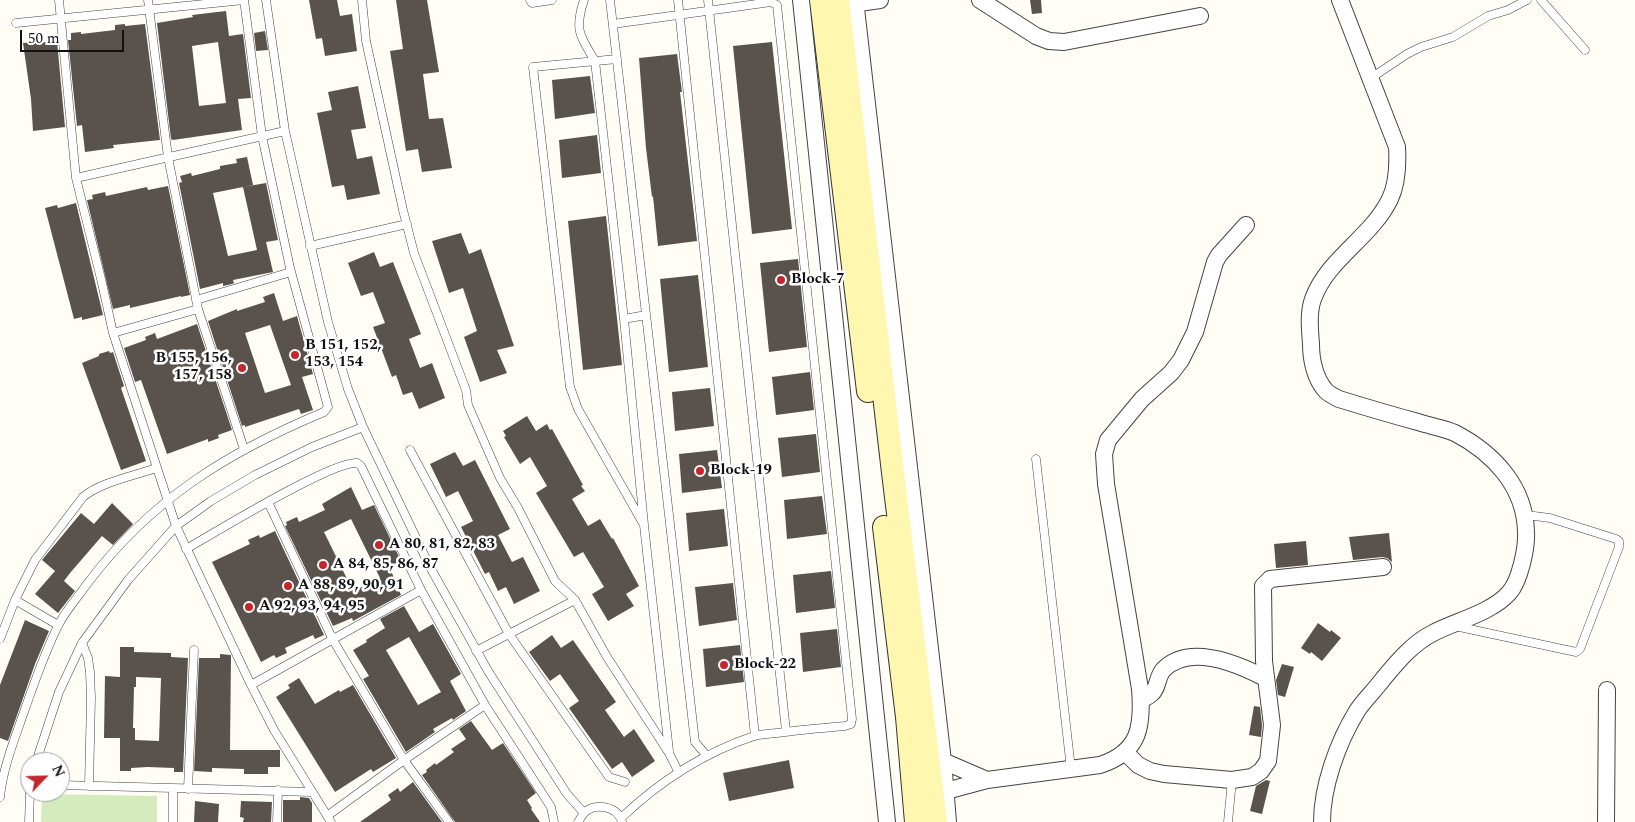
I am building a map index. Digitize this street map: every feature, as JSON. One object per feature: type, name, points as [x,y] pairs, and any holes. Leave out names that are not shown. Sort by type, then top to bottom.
[{"type":"main road","points":[[842,2],[916,822]]},
{"type":"main road","points":[[842,2],[894,481],[936,822]]},
{"type":"street","points":[[801,0],[887,822]]},
{"type":"street","points":[[880,0],[842,2],[943,761],[948,822]]},
{"type":"street","points":[[980,0],[1036,36],[1049,41],[1064,42],[1200,16]]},
{"type":"street","points":[[1322,822],[1326,788],[1340,746],[1357,711],[1392,667],[1412,647],[1432,634],[1497,602],[1510,592],[1521,568],[1527,542],[1526,515],[1517,492],[1505,473],[1484,451],[1453,432],[1338,399],[1326,391],[1318,378],[1311,355],[1310,318],[1313,299],[1326,273],[1380,216],[1390,198],[1398,167],[1397,147],[1340,0]]},
{"type":"street","points":[[946,791],[987,780],[1100,765],[1112,761],[1125,752],[1134,742],[1142,715],[1141,700],[1106,484],[1104,454],[1108,440],[1142,399],[1171,374],[1181,360],[1189,346],[1200,318],[1215,262],[1246,225]]},
{"type":"street","points":[[1125,752],[1138,765],[1150,771],[1164,774],[1232,780],[1252,777],[1261,771],[1268,761],[1272,725],[1265,678],[1262,592],[1266,582],[1270,579],[1383,567]]},
{"type":"street","points":[[1141,700],[1152,694],[1161,672],[1168,665],[1190,657],[1227,660],[1265,678]]},
{"type":"street","points":[[1606,822],[1607,690]]},
{"type":"street","points":[[943,761],[987,780]]},
{"type":"lane","points":[[59,0],[76,178],[113,333],[176,526],[251,686],[274,730],[311,792],[329,819],[404,760],[485,705]]},
{"type":"lane","points":[[148,0],[168,157],[196,300],[244,449]]},
{"type":"lane","points":[[0,797],[0,787],[8,759],[32,690],[58,625],[98,570],[116,549],[167,500],[221,462],[280,430],[324,412],[328,407],[292,272],[262,136],[244,0],[16,23]]},
{"type":"lane","points":[[266,0],[285,131],[328,322],[348,389],[363,427],[430,568],[476,651],[567,794],[584,813]]},
{"type":"lane","points":[[362,0],[366,41],[414,253],[466,390],[468,405],[500,478],[556,581],[575,600],[607,657],[669,753],[678,771]]},
{"type":"lane","points":[[530,0],[532,3],[552,0]]},
{"type":"lane","points":[[584,0],[579,15],[578,28],[582,41],[595,61],[669,753]]},
{"type":"lane","points":[[610,0],[695,742],[706,756]]},
{"type":"lane","points":[[678,0],[755,736]]},
{"type":"lane","points":[[708,0],[786,732]]},
{"type":"lane","points":[[1371,78],[1407,54],[1453,37],[1488,16],[1508,10],[1527,0]]},
{"type":"lane","points":[[1541,0],[1585,50]]},
{"type":"lane","points":[[578,822],[584,813],[594,808],[604,807],[614,810],[622,820],[645,795],[678,771],[706,756],[755,736],[845,726],[851,724],[852,719],[777,5],[771,2],[709,9],[613,24]]},
{"type":"lane","points":[[617,59],[533,67],[570,387],[578,409],[644,525]]},
{"type":"lane","points":[[76,178],[285,131]]},
{"type":"lane","points":[[310,246],[407,224]]},
{"type":"lane","points":[[196,300],[292,272]]},
{"type":"lane","points":[[113,333],[198,309]]},
{"type":"lane","points":[[624,319],[646,315]]},
{"type":"lane","points":[[39,752],[59,692],[82,643],[128,580],[176,526],[210,501],[255,475],[312,447],[363,427]]},
{"type":"lane","points":[[410,450],[509,634],[609,777],[625,782]]},
{"type":"lane","points":[[1036,459],[1071,769]]},
{"type":"lane","points":[[186,549],[268,502],[344,464],[357,463],[361,466],[421,590],[485,705],[551,807],[554,822]]},
{"type":"lane","points":[[0,639],[14,600],[35,560],[83,497],[99,487],[156,468]]},
{"type":"lane","points":[[268,502],[334,640],[404,760],[449,822]]},
{"type":"lane","points":[[1450,625],[1576,652],[1580,649],[1619,547],[1618,541],[1550,518],[1526,515]]},
{"type":"lane","points":[[251,686],[421,590]]},
{"type":"lane","points":[[14,600],[58,625]]},
{"type":"lane","points":[[476,651],[575,600]]},
{"type":"lane","points":[[82,643],[88,658],[90,672],[89,786]]},
{"type":"lane","points":[[188,789],[194,650]]},
{"type":"lane","points":[[1228,822],[1232,780]]},
{"type":"lane","points":[[70,785],[311,792]]},
{"type":"lane","points":[[173,822],[174,788]]},
{"type":"lane","points":[[277,822],[278,790]]},
{"type":"lane","points":[[29,822],[30,802]]},
{"type":"green space","points":[[70,794],[157,796],[157,822],[41,822],[42,802],[70,802]]},
{"type":"building","points":[[309,0],[337,0],[340,16],[352,14],[357,51],[325,56],[322,38],[316,39]]},
{"type":"building","points":[[396,0],[427,0],[439,72],[423,74],[429,119],[443,118],[452,168],[422,172],[418,149],[406,151],[390,51],[403,49]]},
{"type":"building","points":[[1030,0],[1041,0],[1042,13],[1032,14]]},
{"type":"building","points":[[226,11],[229,36],[243,34],[251,98],[238,99],[242,130],[173,140],[171,139],[157,23],[193,17],[192,15]],"holes":[[[218,42],[226,103],[199,106],[192,46]]]},
{"type":"building","points":[[125,24],[125,26],[145,24],[160,140],[113,145],[114,148],[85,152],[82,125],[77,126],[68,40],[71,40],[71,33],[81,32],[81,34],[115,30],[115,25]]},
{"type":"building","points":[[265,31],[268,50],[256,51],[254,33]]},
{"type":"building","points":[[57,41],[65,127],[33,131],[31,99],[23,43]]},
{"type":"building","points":[[772,42],[792,229],[752,234],[733,46]]},
{"type":"building","points":[[677,54],[697,241],[658,246],[646,148],[639,58]]},
{"type":"building","points":[[590,76],[595,113],[555,119],[552,80]]},
{"type":"building","points":[[358,86],[366,128],[351,130],[357,159],[372,156],[380,194],[347,200],[344,185],[332,187],[317,113],[332,110],[328,92]]},
{"type":"building","points":[[597,135],[601,173],[562,178],[559,140]]},
{"type":"building","points":[[247,157],[253,185],[243,187],[266,183],[278,240],[266,242],[273,272],[233,280],[234,283],[232,284],[223,286],[223,283],[200,289],[179,183],[182,182],[180,176],[191,173],[192,176],[220,169],[220,166],[237,163],[236,159]],"holes":[[[243,187],[257,250],[228,256],[213,193]]]},
{"type":"building","points":[[168,186],[190,295],[130,308],[130,305],[113,309],[87,200],[93,199],[92,195],[105,192],[106,196],[147,187],[148,190]]},
{"type":"building","points":[[76,203],[103,315],[82,320],[82,317],[74,319],[45,208],[57,205],[58,208]]},
{"type":"building","points":[[606,216],[622,365],[583,370],[568,221]]},
{"type":"building","points":[[461,233],[469,254],[481,249],[514,346],[497,350],[507,373],[480,382],[464,337],[477,331],[463,288],[449,293],[432,241]]},
{"type":"building","points":[[374,252],[380,267],[393,262],[421,334],[409,339],[420,368],[432,363],[445,398],[419,409],[412,392],[403,395],[396,375],[392,377],[373,327],[385,323],[373,292],[361,296],[348,263]]},
{"type":"building","points":[[798,259],[807,347],[769,352],[760,263]]},
{"type":"building","points":[[698,275],[708,367],[669,372],[660,279]]},
{"type":"building","points":[[274,293],[283,321],[297,316],[313,374],[302,377],[313,410],[301,414],[299,409],[245,427],[245,425],[242,426],[208,321],[237,309],[237,311],[265,302],[263,297]],"holes":[[[270,325],[291,385],[265,393],[245,333]]]},
{"type":"building","points":[[197,324],[232,430],[218,435],[219,438],[208,442],[208,439],[167,454],[141,380],[135,382],[124,348],[146,340],[145,337],[155,333],[157,339]]},
{"type":"building","points":[[109,351],[110,353],[113,352],[124,386],[121,388],[146,461],[121,470],[82,363]]},
{"type":"building","points":[[810,372],[814,410],[776,415],[772,377]]},
{"type":"building","points":[[710,388],[714,426],[675,431],[672,392]]},
{"type":"building","points":[[527,416],[536,431],[547,424],[550,430],[552,429],[585,491],[572,499],[588,526],[600,519],[613,538],[639,586],[626,594],[634,606],[608,621],[592,594],[604,587],[583,552],[574,557],[536,493],[547,486],[530,457],[520,464],[504,437],[506,436],[503,431]]},
{"type":"building","points":[[816,434],[820,472],[782,477],[778,438]]},
{"type":"building","name":"Block-19","points":[[717,450],[722,488],[682,493],[679,454]]},
{"type":"building","points":[[455,452],[463,466],[475,460],[510,529],[498,535],[512,562],[523,557],[540,591],[514,604],[506,587],[498,591],[489,572],[485,574],[461,527],[473,521],[458,491],[446,497],[430,464]]},
{"type":"building","points":[[351,487],[362,510],[374,505],[401,561],[389,566],[401,595],[353,621],[352,618],[333,626],[285,526],[287,525],[286,522],[297,517],[299,522],[325,510],[322,504]],"holes":[[[351,519],[380,578],[353,591],[324,532]]]},
{"type":"building","points":[[822,496],[827,534],[787,539],[784,500]]},
{"type":"building","points":[[112,503],[133,524],[113,545],[102,536],[70,573],[64,581],[75,591],[58,613],[35,594],[55,571],[42,560],[81,513],[94,524]]},
{"type":"building","points":[[724,509],[728,546],[689,551],[686,513]]},
{"type":"building","points":[[275,531],[324,635],[315,639],[313,635],[285,648],[287,653],[276,658],[274,655],[261,662],[212,562],[250,544],[248,540],[259,535],[260,538]]},
{"type":"building","points":[[1389,533],[1392,562],[1382,557],[1353,560],[1349,537]]},
{"type":"building","points":[[1306,541],[1308,565],[1276,568],[1274,544]]},
{"type":"building","points":[[831,571],[835,608],[796,613],[793,575]]},
{"type":"building","points":[[733,583],[737,620],[699,626],[695,587]]},
{"type":"building","points":[[404,606],[419,632],[433,624],[461,674],[450,681],[466,711],[453,720],[452,718],[433,729],[435,732],[406,752],[363,679],[369,676],[353,650],[385,628],[380,619]],"holes":[[[409,637],[441,692],[418,705],[386,650]]]},
{"type":"building","points":[[25,620],[49,631],[35,664],[8,741],[0,738],[0,685]]},
{"type":"building","points":[[1318,623],[1341,638],[1322,661],[1311,652],[1310,654],[1301,648]]},
{"type":"building","points":[[837,629],[841,667],[803,672],[800,633]]},
{"type":"building","points":[[552,635],[561,648],[573,640],[616,702],[605,710],[624,737],[634,729],[655,761],[632,777],[622,762],[612,769],[569,708],[579,701],[560,674],[550,681],[529,652]]},
{"type":"building","name":"Block-22","points":[[740,645],[744,682],[706,687],[703,649]]},
{"type":"building","points":[[120,647],[134,647],[134,652],[171,653],[171,657],[188,658],[183,772],[174,772],[174,768],[148,767],[131,768],[131,771],[120,771],[120,738],[104,738],[105,676],[120,677]],"holes":[[[136,677],[161,678],[159,741],[135,740],[135,728],[133,728]]]},
{"type":"building","points":[[220,654],[231,655],[230,750],[280,750],[280,767],[268,767],[268,774],[244,774],[244,769],[212,768],[212,772],[194,771],[199,658],[220,658]]},
{"type":"building","points":[[1282,664],[1294,667],[1285,697],[1278,695],[1276,680]]},
{"type":"building","points":[[299,678],[315,704],[339,690],[340,692],[353,685],[396,758],[373,772],[371,769],[335,792],[276,697],[290,688],[288,685]]},
{"type":"building","points":[[1254,706],[1260,707],[1261,737],[1249,735]]},
{"type":"building","points":[[471,721],[492,750],[503,743],[536,793],[527,800],[540,822],[455,822],[422,775],[435,763],[436,765],[454,752],[451,749],[466,739],[459,729]]},
{"type":"building","points":[[789,760],[794,788],[729,801],[723,773]]},
{"type":"building","points":[[1266,780],[1270,781],[1262,814],[1250,811],[1256,786]]},
{"type":"building","points":[[413,782],[442,822],[360,822],[391,800],[388,795],[398,788],[400,792]]},
{"type":"building","points":[[300,797],[309,798],[312,803],[312,822],[283,822],[283,800],[300,800]]},
{"type":"building","points":[[195,801],[219,804],[218,822],[194,822]]},
{"type":"building","points":[[241,801],[272,802],[271,822],[243,822],[244,818],[240,817]]},
{"type":"place","name":"Block-7","points":[[781,280]]},
{"type":"place","name":"B 151, 152, 153, 154","points":[[295,355]]},
{"type":"place","name":"B 155, 156, 157, 158","points":[[242,368]]},
{"type":"place","name":"Block-19","points":[[700,471]]},
{"type":"place","name":"A 80, 81, 82, 83","points":[[379,545]]},
{"type":"place","name":"A 84, 85, 86, 87","points":[[323,565]]},
{"type":"place","name":"A 88, 89, 90, 91","points":[[288,586]]},
{"type":"place","name":"A 92, 93, 94, 95","points":[[249,607]]},
{"type":"place","name":"Block-22","points":[[724,665]]}]
